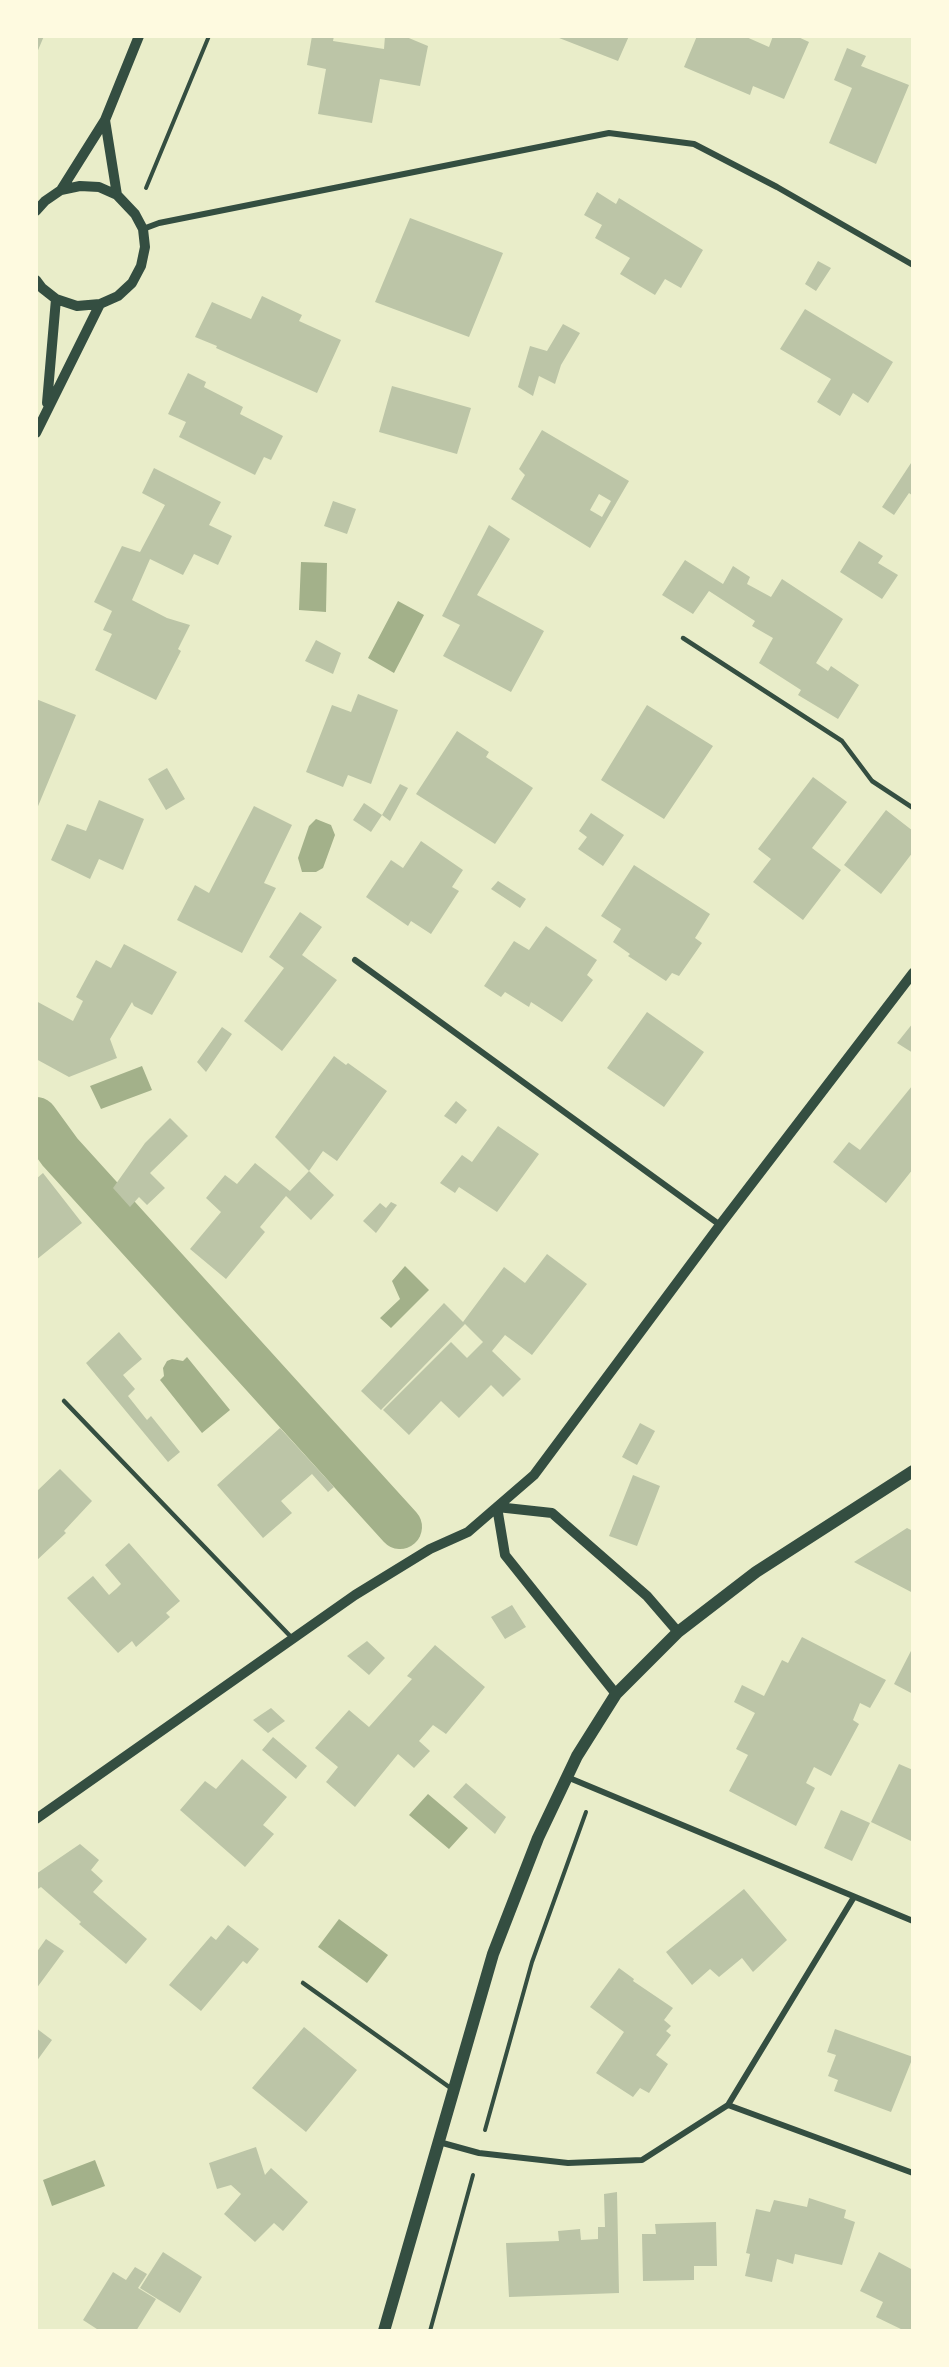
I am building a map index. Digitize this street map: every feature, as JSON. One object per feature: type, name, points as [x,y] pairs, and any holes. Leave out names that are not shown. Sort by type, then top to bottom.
[{"type":"main road","points":[[384,2331],[493,1954],[538,1838],[577,1756],[616,1694],[678,1632],[756,1572],[913,1471]]},
{"type":"street","points":[[61,190],[105,120],[139,36]]},
{"type":"street","points":[[105,120],[117,195]]},
{"type":"street","points":[[143,229],[159,223],[609,133],[694,144],[913,265]]},
{"type":"street","points":[[36,212],[45,201],[61,190],[80,186],[99,187],[117,195],[135,214],[143,229],[144,247],[141,266],[132,283],[118,296],[100,304],[78,306],[56,299],[36,280]]},
{"type":"street","points":[[47,408],[56,299]]},
{"type":"street","points":[[36,433],[100,304]]},
{"type":"street","points":[[355,960],[720,1225]]},
{"type":"street","points":[[36,1819],[355,1595],[430,1549],[468,1532],[534,1475],[720,1225],[913,973]]},
{"type":"street","points":[[497,1507],[552,1513],[647,1596],[678,1632]]},
{"type":"street","points":[[497,1507],[505,1555],[616,1694]]},
{"type":"street","points":[[567,1777],[913,1922]]},
{"type":"street","points":[[439,2142],[479,2153],[568,2163],[642,2160],[728,2105],[854,1897]]},
{"type":"street","points":[[728,2105],[913,2173]]},
{"type":"lane","points":[[683,638],[842,741],[872,782],[913,808]]},
{"type":"lane","points":[[64,1401],[294,1639]]},
{"type":"lane","points":[[303,1983],[454,2091]]},
{"type":"path","points":[[144,193],[209,36]]},
{"type":"path","points":[[430,2331],[532,1962],[594,1788]]},
{"type":"shaded area","points":[[301,562],[327,563],[326,612],[299,610]]},
{"type":"shaded area","points":[[398,601],[424,615],[394,673],[368,658]]},
{"type":"shaded area","points":[[316,819],[331,825],[335,835],[323,868],[316,872],[302,872],[298,858],[309,826]]},
{"type":"shaded area","points":[[142,1066],[152,1090],[101,1109],[90,1086]]},
{"type":"shaded area","points":[[405,1266],[429,1290],[391,1328],[380,1318],[400,1299],[392,1281]]},
{"type":"shaded area","points":[[187,1357],[230,1410],[202,1433],[160,1380],[164,1376],[163,1368],[167,1361],[172,1359],[183,1361]]},
{"type":"shaded area","points":[[428,1794],[468,1828],[449,1849],[409,1815]]},
{"type":"shaded area","points":[[339,1919],[388,1955],[367,1983],[318,1947]]},
{"type":"shaded area","points":[[95,2160],[105,2186],[52,2206],[43,2180]]},
{"type":"building","points":[[36,36],[44,36],[36,55]]},
{"type":"building","points":[[312,36],[334,36],[333,41],[384,49],[385,36],[404,36],[428,46],[420,86],[380,79],[372,123],[318,114],[326,69],[307,65]]},
{"type":"building","points":[[554,36],[629,36],[618,61]]},
{"type":"building","points":[[697,36],[744,36],[769,47],[773,36],[796,36],[809,42],[784,99],[753,86],[750,95],[684,67]]},
{"type":"building","points":[[847,48],[866,56],[861,66],[909,85],[876,164],[829,143],[852,88],[834,80]]},
{"type":"building","points":[[597,192],[616,204],[619,198],[703,250],[681,288],[665,279],[655,295],[620,274],[630,258],[595,238],[602,225],[584,215]]},
{"type":"building","points":[[410,218],[503,253],[469,337],[375,302]]},
{"type":"building","points":[[818,261],[831,268],[816,291],[805,284]]},
{"type":"building","points":[[262,296],[302,315],[299,321],[341,340],[317,393],[195,337],[212,302],[251,319]]},
{"type":"building","points":[[805,309],[893,362],[868,403],[853,393],[840,416],[817,402],[831,379],[780,349]]},
{"type":"building","points":[[563,324],[580,333],[561,365],[555,384],[539,376],[533,396],[518,387],[530,346],[547,351]]},
{"type":"building","points":[[188,373],[206,382],[204,387],[243,407],[240,414],[283,436],[271,460],[264,457],[255,475],[179,437],[186,422],[168,414]]},
{"type":"building","points":[[392,386],[471,408],[457,454],[379,432]]},
{"type":"building","points":[[542,430],[629,481],[590,548],[511,499],[525,475],[519,469]],"holes":[[[599,494],[611,501],[602,517],[590,510]]]},
{"type":"building","points":[[913,460],[913,496],[909,493],[894,515],[882,507]]},
{"type":"building","points":[[154,468],[221,502],[209,525],[232,536],[218,565],[194,554],[183,575],[150,559],[132,600],[167,618],[190,625],[178,649],[181,651],[156,700],[95,670],[112,634],[103,630],[112,611],[94,602],[122,546],[140,552],[165,505],[142,493]]},
{"type":"building","points":[[333,501],[356,509],[347,534],[324,526]]},
{"type":"building","points":[[489,525],[510,539],[477,595],[544,631],[511,692],[443,656],[460,625],[442,616]]},
{"type":"building","points":[[859,541],[883,556],[878,563],[898,575],[882,599],[840,572]]},
{"type":"building","points":[[685,560],[723,584],[733,566],[750,577],[747,584],[771,597],[782,579],[843,619],[816,663],[828,671],[831,666],[859,685],[838,719],[798,695],[801,690],[759,663],[773,638],[752,626],[755,621],[709,591],[693,614],[662,595]]},
{"type":"building","points":[[316,640],[341,653],[333,674],[305,661]]},
{"type":"building","points":[[358,694],[398,710],[371,784],[348,775],[343,787],[306,772],[332,705],[351,712]]},
{"type":"building","points":[[36,699],[76,715],[36,811]]},
{"type":"building","points":[[647,705],[713,746],[664,819],[601,780]]},
{"type":"building","points":[[457,731],[489,752],[486,757],[533,788],[495,844],[416,794]]},
{"type":"building","points":[[167,768],[185,799],[166,810],[148,779]]},
{"type":"building","points":[[813,777],[847,802],[812,848],[841,870],[803,920],[753,882],[771,859],[758,849]]},
{"type":"building","points":[[400,784],[408,788],[390,821],[382,815]]},
{"type":"building","points":[[99,800],[144,819],[123,870],[99,859],[90,879],[51,860],[67,824],[86,831]]},
{"type":"building","points":[[364,803],[382,815],[371,832],[353,820]]},
{"type":"building","points":[[254,806],[292,825],[264,883],[276,888],[242,953],[177,920],[195,885],[209,893]]},
{"type":"building","points":[[886,810],[913,831],[913,852],[881,894],[844,865]]},
{"type":"building","points":[[591,813],[624,835],[603,866],[578,849],[587,837],[579,831]]},
{"type":"building","points":[[421,841],[463,870],[452,887],[459,891],[431,934],[411,921],[408,926],[366,897],[391,860],[403,868]]},
{"type":"building","points":[[634,865],[710,914],[695,938],[702,943],[679,976],[672,973],[666,981],[628,956],[630,954],[613,942],[621,929],[601,916]]},
{"type":"building","points":[[498,881],[526,899],[520,908],[491,889]]},
{"type":"building","points":[[300,912],[322,927],[302,955],[337,980],[282,1051],[244,1021],[284,968],[269,957]]},
{"type":"building","points":[[546,926],[597,960],[587,975],[593,980],[562,1022],[531,1002],[529,1007],[505,992],[501,997],[484,986],[514,941],[529,950]]},
{"type":"building","points":[[124,944],[177,972],[152,1015],[134,1006],[132,1002],[110,1039],[117,1058],[69,1077],[36,1059],[36,1001],[73,1021],[83,1001],[76,997],[96,960],[111,968]]},
{"type":"building","points":[[647,1012],[704,1052],[664,1107],[607,1068]]},
{"type":"building","points":[[913,1023],[913,1053],[897,1043]]},
{"type":"building","points":[[222,1027],[232,1034],[206,1072],[197,1062]]},
{"type":"building","points":[[334,1056],[346,1065],[348,1063],[387,1091],[337,1161],[323,1151],[309,1171],[275,1137]]},
{"type":"building","points":[[912,1086],[913,1169],[886,1203],[833,1162],[849,1142],[860,1150]]},
{"type":"building","points":[[456,1101],[467,1110],[456,1124],[444,1116]]},
{"type":"building","points":[[170,1118],[188,1136],[150,1173],[165,1188],[147,1205],[139,1197],[130,1207],[113,1188],[145,1143]]},
{"type":"building","points":[[498,1126],[539,1154],[497,1212],[459,1187],[455,1193],[440,1183],[462,1155],[472,1162]]},
{"type":"building","points":[[255,1163],[290,1191],[309,1171],[334,1195],[311,1220],[286,1196],[260,1227],[265,1232],[226,1279],[190,1249],[221,1212],[206,1198],[225,1175],[237,1184]]},
{"type":"building","points":[[43,1173],[82,1223],[36,1260],[36,1179]]},
{"type":"building","points":[[391,1202],[397,1205],[376,1233],[363,1221],[380,1203],[386,1208]]},
{"type":"building","points":[[547,1254],[587,1284],[532,1355],[505,1335],[492,1351],[521,1379],[503,1397],[491,1385],[459,1418],[441,1401],[409,1435],[383,1410],[451,1342],[467,1358],[483,1342],[465,1324],[381,1410],[361,1391],[444,1303],[463,1322],[504,1267],[525,1283]]},
{"type":"building","points":[[119,1332],[142,1359],[123,1375],[135,1389],[128,1396],[147,1420],[151,1416],[180,1452],[168,1462],[86,1363]]},
{"type":"building","points":[[640,1423],[655,1431],[637,1465],[622,1457]]},
{"type":"building","points":[[280,1428],[334,1487],[328,1492],[312,1474],[281,1501],[292,1513],[263,1538],[217,1485]]},
{"type":"building","points":[[60,1469],[92,1501],[64,1531],[66,1533],[36,1561],[36,1492]]},
{"type":"building","points":[[633,1475],[660,1486],[637,1546],[609,1536]]},
{"type":"building","points":[[907,1528],[913,1531],[913,1593],[854,1562]]},
{"type":"building","points":[[129,1543],[180,1601],[166,1613],[170,1617],[136,1647],[132,1641],[118,1653],[67,1598],[93,1576],[109,1595],[116,1589],[121,1584],[105,1565]]},
{"type":"building","points":[[512,1605],[526,1627],[505,1639],[491,1617]]},
{"type":"building","points":[[802,1637],[886,1680],[870,1708],[860,1703],[853,1720],[859,1724],[831,1776],[814,1767],[806,1783],[815,1788],[796,1826],[729,1791],[748,1755],[736,1749],[755,1713],[734,1702],[742,1685],[764,1696],[782,1660],[788,1663]]},
{"type":"building","points":[[367,1641],[385,1658],[369,1675],[347,1656]]},
{"type":"building","points":[[435,1645],[485,1687],[446,1734],[433,1725],[419,1741],[430,1751],[414,1768],[398,1754],[355,1807],[326,1782],[338,1767],[315,1748],[349,1710],[369,1727],[412,1679],[407,1676]]},
{"type":"building","points":[[913,1647],[913,1694],[894,1684]]},
{"type":"building","points":[[271,1708],[285,1721],[268,1733],[253,1720]]},
{"type":"building","points":[[273,1737],[307,1766],[296,1779],[262,1750]]},
{"type":"building","points":[[242,1759],[287,1797],[263,1825],[274,1834],[245,1867],[180,1810],[205,1781],[216,1789]]},
{"type":"building","points":[[899,1764],[913,1770],[913,1842],[871,1822]]},
{"type":"building","points":[[466,1783],[506,1817],[495,1834],[453,1797]]},
{"type":"building","points":[[841,1810],[870,1823],[852,1861],[824,1848]]},
{"type":"building","points":[[80,1844],[99,1860],[91,1870],[103,1881],[93,1892],[147,1939],[126,1964],[79,1924],[81,1922],[41,1887],[36,1890],[36,1874]]},
{"type":"building","points":[[744,1889],[787,1940],[753,1972],[742,1958],[719,1977],[710,1969],[692,1985],[666,1952]]},
{"type":"building","points":[[228,1925],[259,1949],[247,1964],[243,1961],[201,2011],[169,1985],[211,1936],[216,1940]]},
{"type":"building","points":[[46,1939],[64,1951],[36,1989],[36,1953]]},
{"type":"building","points":[[619,1968],[634,1979],[633,1981],[673,2008],[664,2020],[671,2026],[666,2031],[671,2035],[656,2055],[668,2064],[649,2093],[640,2088],[633,2097],[596,2073],[624,2032],[590,2007]]},
{"type":"building","points":[[304,2027],[357,2070],[306,2132],[252,2088]]},
{"type":"building","points":[[36,2028],[52,2040],[36,2062]]},
{"type":"building","points":[[835,2029],[913,2057],[891,2112],[834,2091],[838,2080],[828,2076],[836,2055],[827,2052]]},
{"type":"building","points":[[256,2147],[265,2175],[271,2168],[308,2202],[283,2231],[274,2223],[255,2242],[224,2214],[241,2194],[231,2185],[217,2189],[209,2163]]},
{"type":"building","points":[[617,2192],[619,2293],[509,2297],[506,2243],[559,2241],[558,2231],[580,2229],[581,2240],[598,2239],[598,2227],[605,2227],[604,2194]]},
{"type":"building","points":[[809,2198],[846,2210],[844,2218],[855,2222],[842,2265],[795,2254],[793,2264],[777,2259],[772,2282],[745,2276],[750,2254],[746,2253],[756,2209],[770,2212],[774,2200],[807,2207]]},
{"type":"building","points":[[716,2222],[717,2266],[694,2266],[694,2280],[643,2281],[642,2234],[656,2234],[655,2224]]},
{"type":"building","points":[[163,2252],[202,2277],[180,2313],[140,2288]]},
{"type":"building","points":[[879,2252],[913,2270],[913,2331],[905,2331],[876,2317],[883,2302],[860,2291]]},
{"type":"building","points":[[135,2267],[147,2274],[138,2288],[156,2299],[136,2331],[100,2331],[83,2320],[113,2272],[126,2280]]},
{"type":"waterway","points":[[36,1119],[60,1152],[400,1527]]}]
